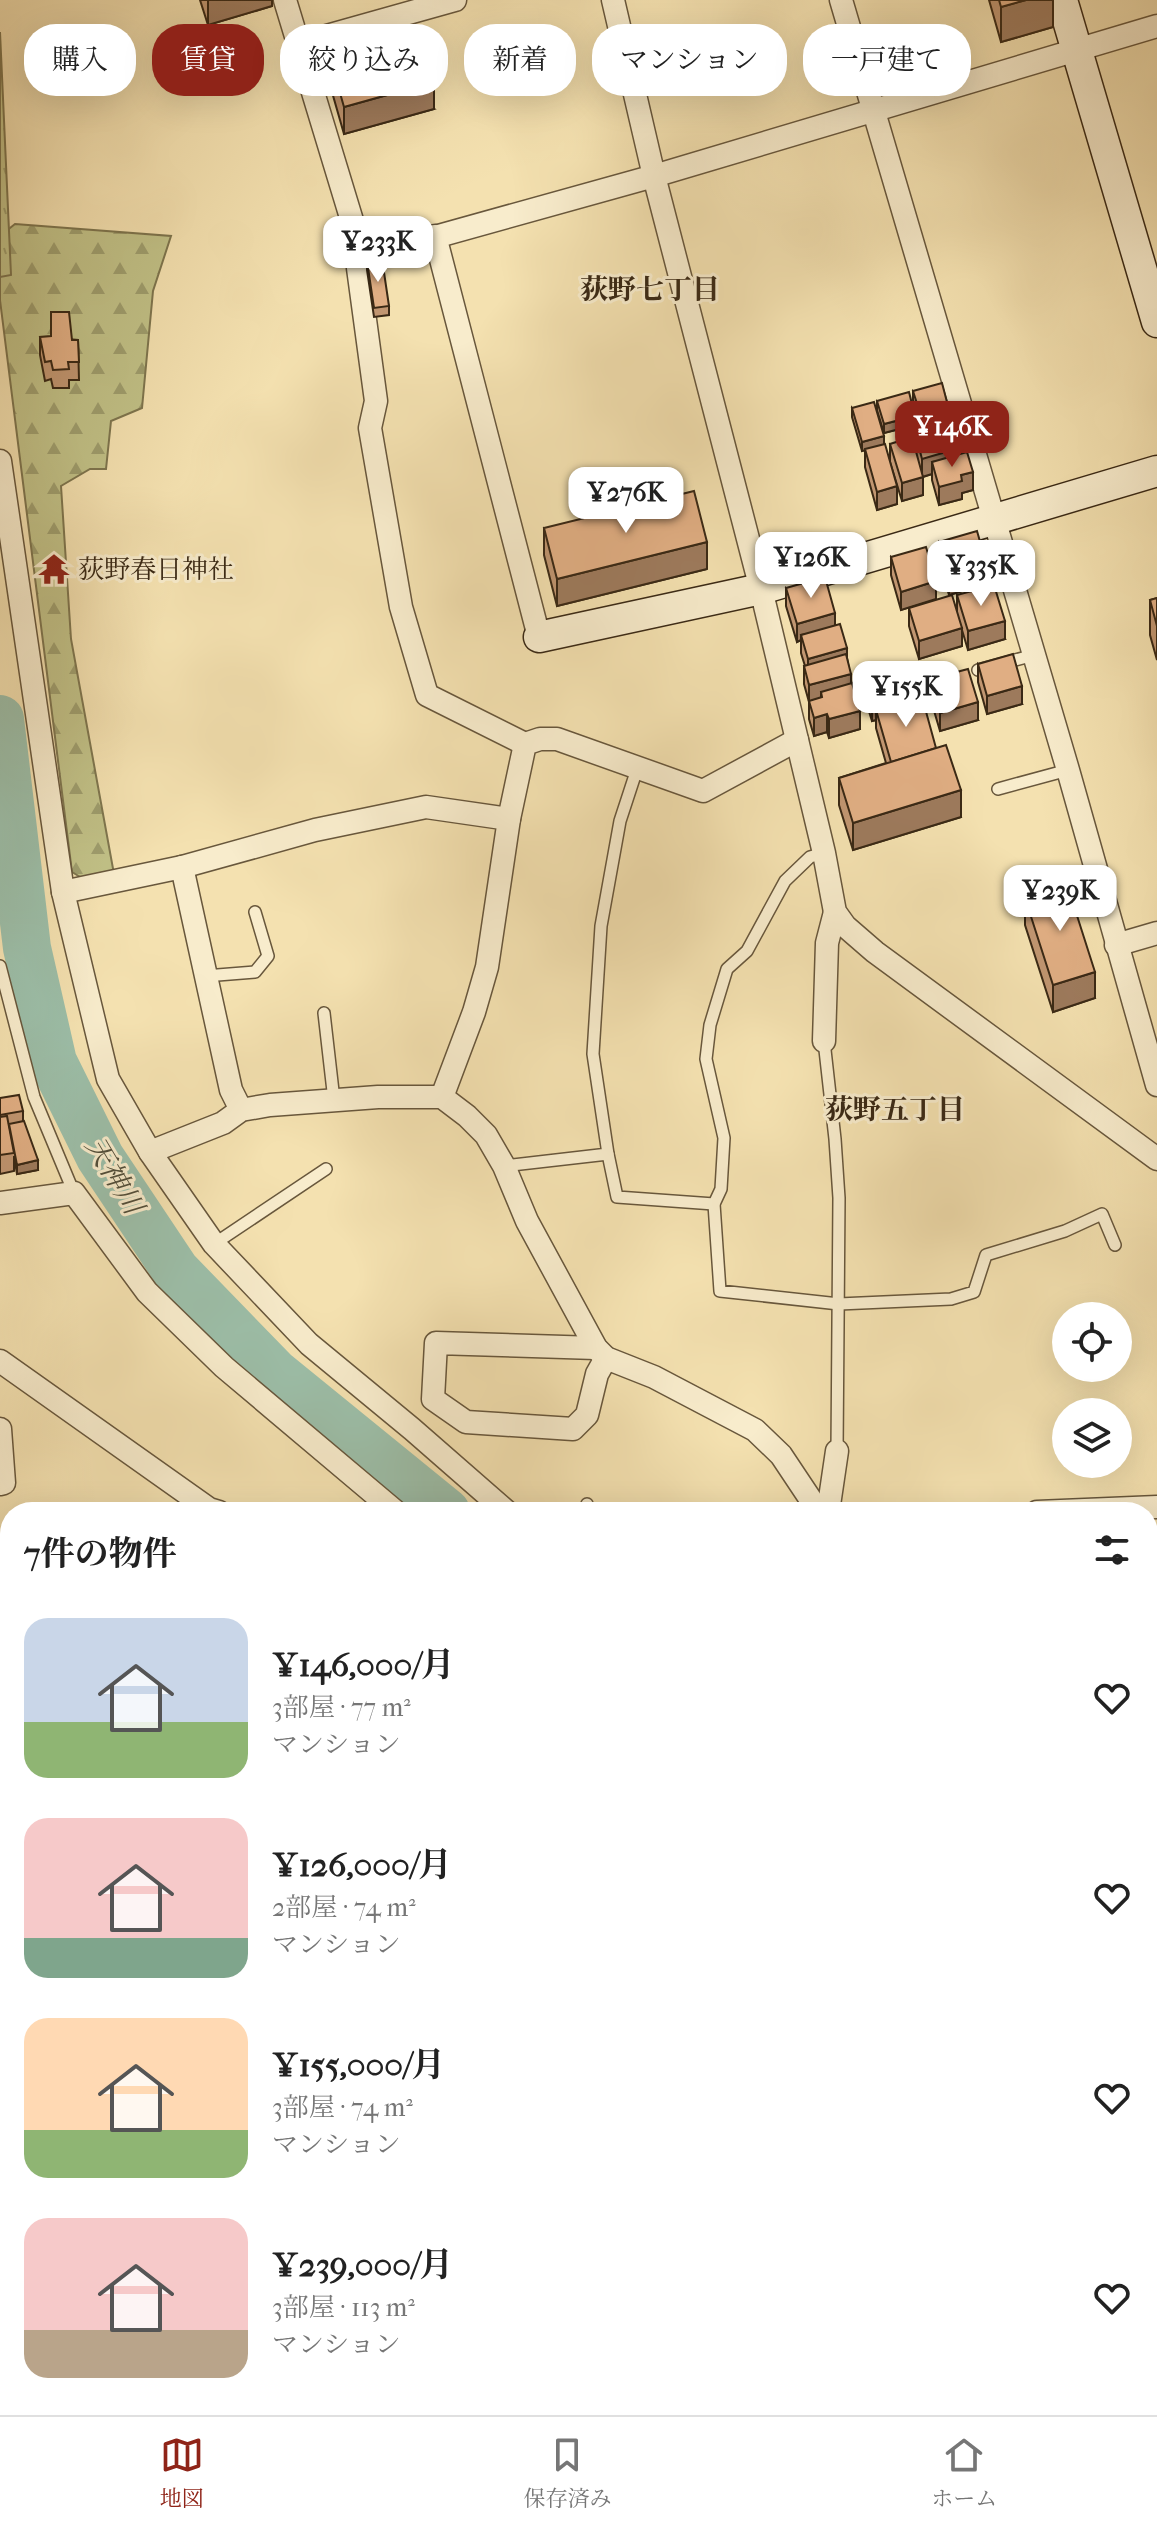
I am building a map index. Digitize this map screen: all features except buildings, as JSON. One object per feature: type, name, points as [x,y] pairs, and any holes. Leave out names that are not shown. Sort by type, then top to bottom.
[{"type":"street","points":[[285,0],[292,24]]},
{"type":"street","points":[[369,24],[455,0]]},
{"type":"street","points":[[613,0],[654,176],[761,589],[824,853],[835,912],[845,926],[875,952],[1157,1159]]},
{"type":"street","points":[[841,0],[875,111],[959,428],[994,520],[1157,1085]]},
{"type":"street","points":[[1062,0],[1157,322]]},
{"type":"street","points":[[363,257],[654,176],[1157,26]]},
{"type":"street","points":[[314,96],[363,257],[358,268],[376,401],[370,428],[401,607],[427,695],[525,744],[540,739],[557,739],[703,791],[797,740]]},
{"type":"street","points":[[435,236],[539,637],[761,589],[1157,471]]},
{"type":"street","points":[[0,461],[63,892],[108,1079],[150,1152],[214,1244],[309,1344],[496,1502]]},
{"type":"street","points":[[442,1097],[474,1012],[487,967],[509,819],[525,744]]},
{"type":"street","points":[[63,892],[182,867],[280,838],[426,807],[509,819]]},
{"type":"street","points":[[182,867],[231,1090],[241,1110]]},
{"type":"street","points":[[824,1041],[827,943],[835,912]]},
{"type":"street","points":[[1116,945],[1157,933]]},
{"type":"street","points":[[150,1152],[223,1123],[241,1110],[334,1100],[442,1097],[486,1135],[504,1166],[527,1221],[601,1353],[587,1415],[573,1429],[466,1422],[433,1399],[436,1343],[601,1353],[755,1430],[781,1455],[812,1502]]},
{"type":"street","points":[[0,1203],[74,1193],[158,1303],[224,1367],[384,1502]]},
{"type":"street","points":[[0,1361],[199,1502]]},
{"type":"street","points":[[0,1429],[4,1483],[0,1484]]},
{"type":"street","points":[[829,1502],[837,1451]]},
{"type":"lane","points":[[978,670],[1034,655]]},
{"type":"lane","points":[[638,766],[612,858],[597,967],[593,1054],[608,1154],[617,1197],[714,1204]]},
{"type":"lane","points":[[998,789],[1068,770]]},
{"type":"lane","points":[[824,853],[810,857],[785,881],[747,951],[727,969],[710,1025],[706,1059],[724,1138],[721,1189],[714,1204],[720,1291],[839,1304],[951,1299],[974,1292],[986,1255],[1065,1231],[1102,1214],[1115,1245]]},
{"type":"lane","points":[[205,976],[255,972],[268,956],[255,912]]},
{"type":"lane","points":[[0,966],[34,1097],[74,1193]]},
{"type":"lane","points":[[324,1013],[334,1100]]},
{"type":"lane","points":[[824,1041],[835,1139],[839,1304],[837,1451]]},
{"type":"lane","points":[[504,1166],[608,1154]]},
{"type":"lane","points":[[214,1244],[326,1169]]},
{"type":"green space","points":[[0,32],[11,275],[0,277]]},
{"type":"green space","name":"荻野春日神社","points":[[15,224],[171,236],[153,291],[142,408],[111,421],[106,469],[90,469],[61,486],[71,639],[114,874],[85,880],[72,872],[0,300],[0,236]]},
{"type":"waterway","name":"天神川","points":[[0,719],[27,948],[53,1062],[100,1157],[176,1271],[274,1372],[434,1502]]},
{"type":"place","name":"荻野春日神社","points":[[54,569]]},
{"type":"district","name":"荻野七丁目","points":[[650,289]]},
{"type":"district","name":"荻野五丁目","points":[[895,1109]]}]
